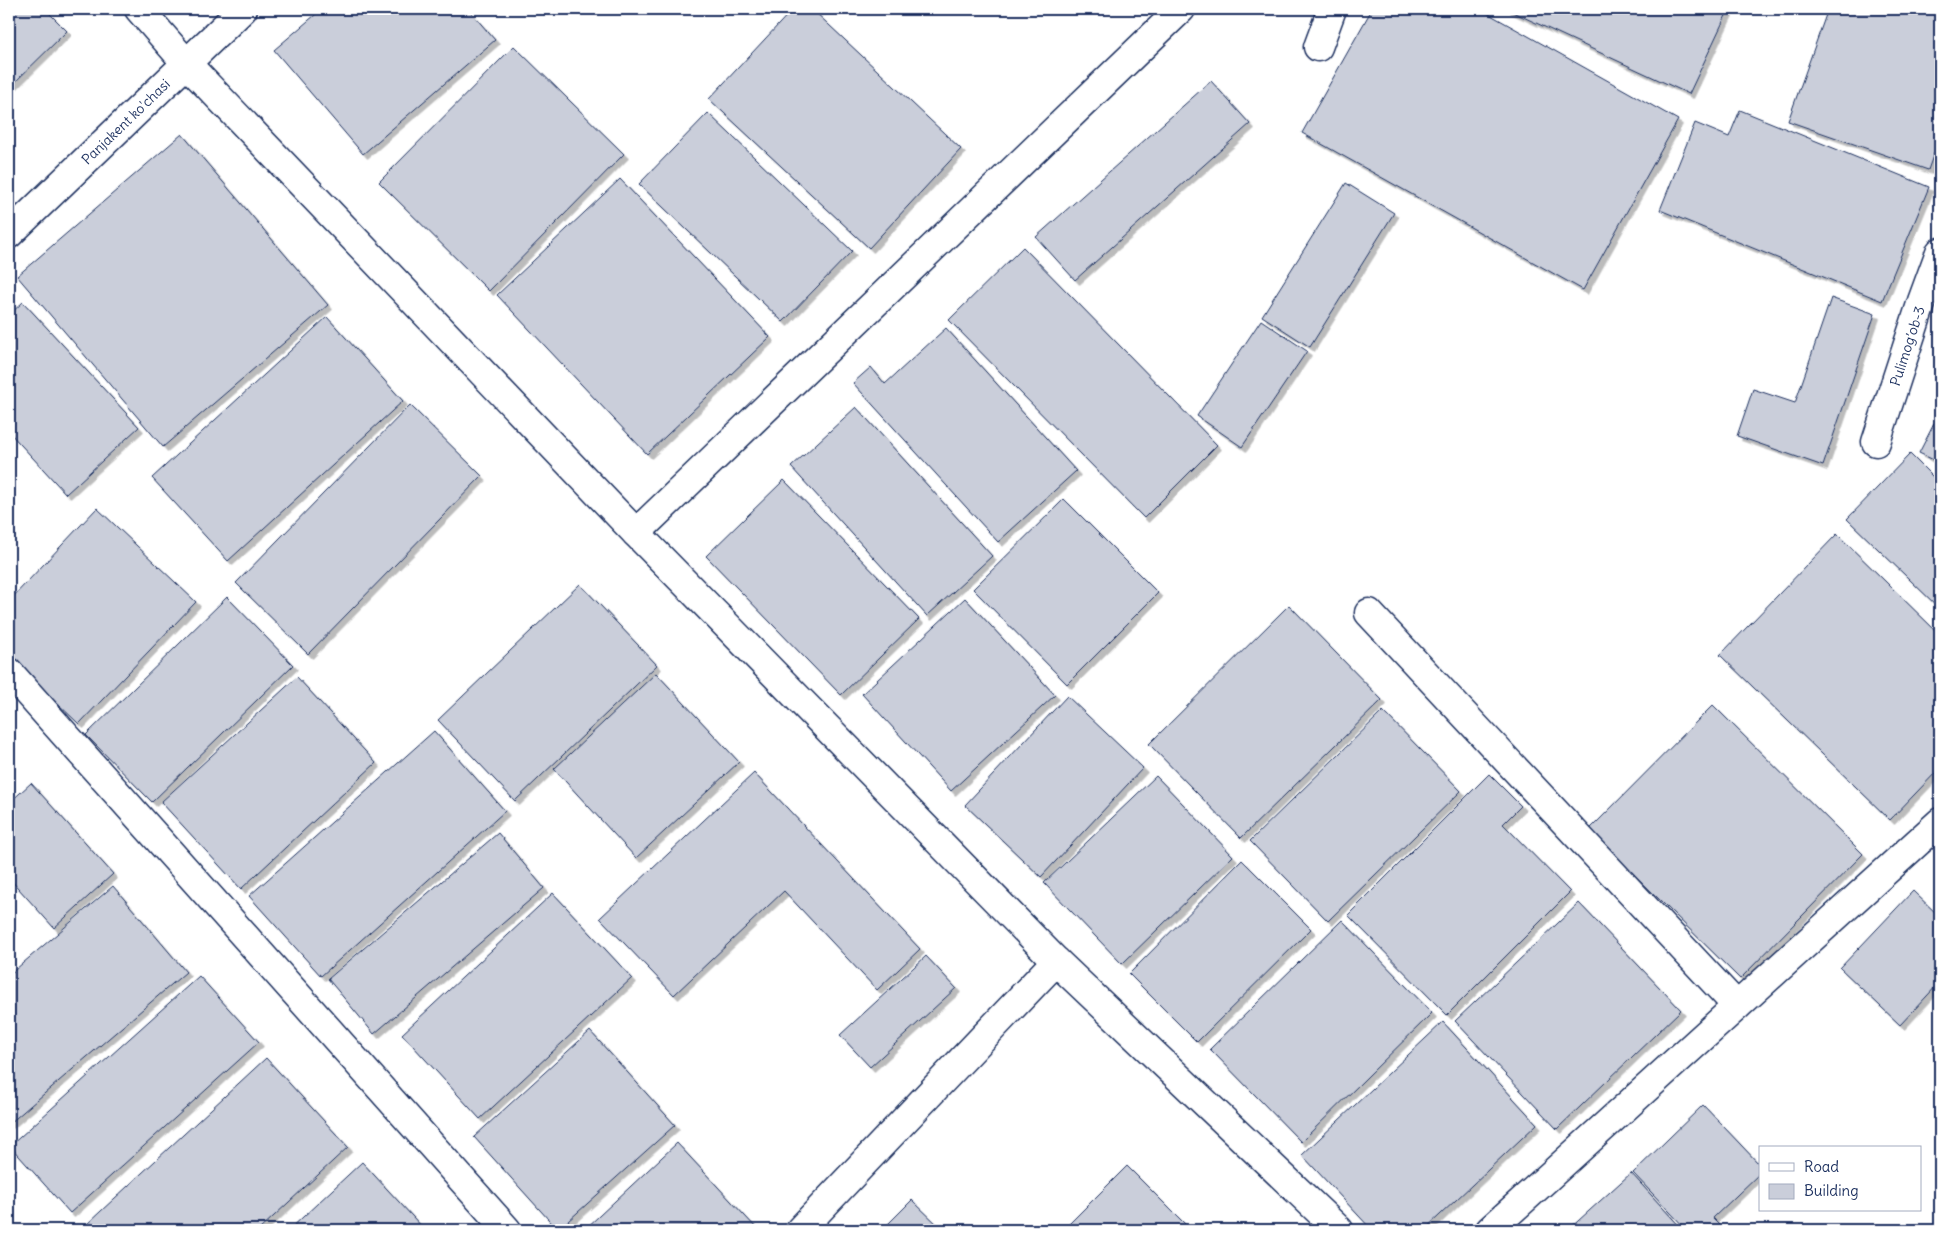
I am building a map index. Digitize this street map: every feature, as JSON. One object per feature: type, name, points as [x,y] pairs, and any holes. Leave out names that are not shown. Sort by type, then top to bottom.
[{"type":"street","points":[[139,9],[187,64],[636,533],[1056,961],[1339,1230]]},
{"type":"street","name":"Panjakent ko'chasi","points":[[9,234],[243,9]]},
{"type":"street","points":[[636,533],[1181,9]]},
{"type":"street","points":[[1318,47],[1332,9]]},
{"type":"street","name":"Pulimog’ob-3","points":[[1876,442],[1931,306],[1940,252]]},
{"type":"street","points":[[1369,613],[1737,1006]]},
{"type":"street","points":[[9,672],[507,1230]]},
{"type":"street","points":[[1490,1230],[1940,822]]},
{"type":"street","points":[[800,1230],[1056,961]]},
{"type":"building","points":[[9,9],[45,9],[67,31],[9,88]]},
{"type":"building","points":[[322,9],[468,9],[495,40],[363,154],[274,50]]},
{"type":"building","points":[[793,9],[812,9],[961,149],[869,248],[709,99]]},
{"type":"building","points":[[1372,9],[1480,9],[1678,120],[1583,290],[1302,133]]},
{"type":"building","points":[[1506,9],[1729,9],[1689,94]]},
{"type":"building","points":[[1828,9],[1922,9],[1940,15],[1940,136],[1928,170],[1788,121]]},
{"type":"building","points":[[514,46],[624,154],[489,291],[379,182]]},
{"type":"building","points":[[1211,81],[1250,124],[1075,280],[1036,237]]},
{"type":"building","points":[[1740,110],[1929,187],[1882,301],[1660,210],[1695,123],[1729,137]]},
{"type":"building","points":[[708,113],[852,251],[783,322],[639,184]]},
{"type":"building","points":[[182,134],[328,305],[163,447],[17,276]]},
{"type":"building","points":[[620,179],[770,337],[647,454],[497,295]]},
{"type":"building","points":[[1346,183],[1394,213],[1310,347],[1262,316]]},
{"type":"building","points":[[1023,247],[1217,445],[1144,518],[949,320]]},
{"type":"building","points":[[1831,298],[1875,314],[1823,466],[1737,436],[1753,389],[1795,403]]},
{"type":"building","points":[[23,302],[139,427],[66,494],[9,432],[9,315]]},
{"type":"building","points":[[327,317],[403,401],[228,561],[152,478]]},
{"type":"building","points":[[1261,320],[1307,351],[1242,447],[1197,416]]},
{"type":"building","points":[[946,328],[1076,471],[998,542],[853,383],[871,367],[885,384]]},
{"type":"building","points":[[410,405],[482,476],[308,654],[236,583]]},
{"type":"building","points":[[856,407],[992,556],[927,616],[791,467]]},
{"type":"building","points":[[1940,412],[1940,463],[1919,453]]},
{"type":"building","points":[[1910,454],[1940,484],[1940,609],[1847,519]]},
{"type":"building","points":[[784,480],[919,619],[841,695],[706,556]]},
{"type":"building","points":[[1064,499],[1158,593],[1067,684],[973,589]]},
{"type":"building","points":[[97,508],[196,602],[79,724],[9,657],[9,601]]},
{"type":"building","points":[[1837,534],[1940,635],[1940,768],[1890,820],[1720,655]]},
{"type":"building","points":[[580,584],[657,665],[515,801],[438,720]]},
{"type":"building","points":[[227,597],[293,665],[152,802],[86,735]]},
{"type":"building","points":[[965,598],[1055,695],[951,791],[862,694]]},
{"type":"building","points":[[1289,605],[1382,700],[1241,838],[1149,744]]},
{"type":"building","points":[[656,673],[739,762],[636,858],[554,769]]},
{"type":"building","points":[[297,677],[376,763],[241,889],[161,802]]},
{"type":"building","points":[[1067,696],[1143,768],[1041,877],[965,805]]},
{"type":"building","points":[[1713,705],[1863,854],[1740,979],[1589,830]]},
{"type":"building","points":[[1383,711],[1461,791],[1328,921],[1250,841]]},
{"type":"building","points":[[434,731],[505,811],[321,976],[249,896]]},
{"type":"building","points":[[754,773],[920,949],[877,990],[784,891],[674,995],[600,918]]},
{"type":"building","points":[[1489,774],[1521,806],[1503,824],[1570,892],[1447,1015],[1348,915]]},
{"type":"building","points":[[1156,776],[1233,856],[1122,964],[1044,883]]},
{"type":"building","points":[[31,783],[113,874],[54,928],[9,878],[9,803]]},
{"type":"building","points":[[498,833],[544,888],[374,1034],[328,979]]},
{"type":"building","points":[[1242,860],[1311,929],[1197,1042],[1129,974]]},
{"type":"building","points":[[113,886],[186,972],[9,1124],[9,975]]},
{"type":"building","points":[[1913,891],[1940,917],[1940,982],[1900,1025],[1840,968]]},
{"type":"building","points":[[553,893],[632,978],[480,1119],[402,1034]]},
{"type":"building","points":[[1579,903],[1681,1010],[1557,1129],[1455,1021]]},
{"type":"building","points":[[1342,920],[1432,1013],[1301,1142],[1210,1049]]},
{"type":"building","points":[[926,956],[956,988],[870,1067],[840,1035]]},
{"type":"building","points":[[199,976],[259,1042],[70,1213],[10,1146]]},
{"type":"building","points":[[1443,1022],[1537,1124],[1424,1230],[1372,1230],[1302,1155]]},
{"type":"building","points":[[590,1031],[675,1125],[558,1230],[474,1137]]},
{"type":"building","points":[[266,1058],[348,1147],[259,1230],[92,1230],[87,1224]]},
{"type":"building","points":[[1703,1105],[1759,1164],[1759,1174],[1713,1218],[1725,1230],[1687,1230],[1633,1173]]},
{"type":"building","points":[[677,1143],[758,1230],[584,1230]]},
{"type":"building","points":[[362,1162],[425,1230],[289,1230]]},
{"type":"building","points":[[1127,1166],[1190,1229],[1063,1230]]},
{"type":"building","points":[[1631,1173],[1683,1230],[1568,1230]]},
{"type":"building","points":[[912,1200],[943,1230],[882,1230]]}]
